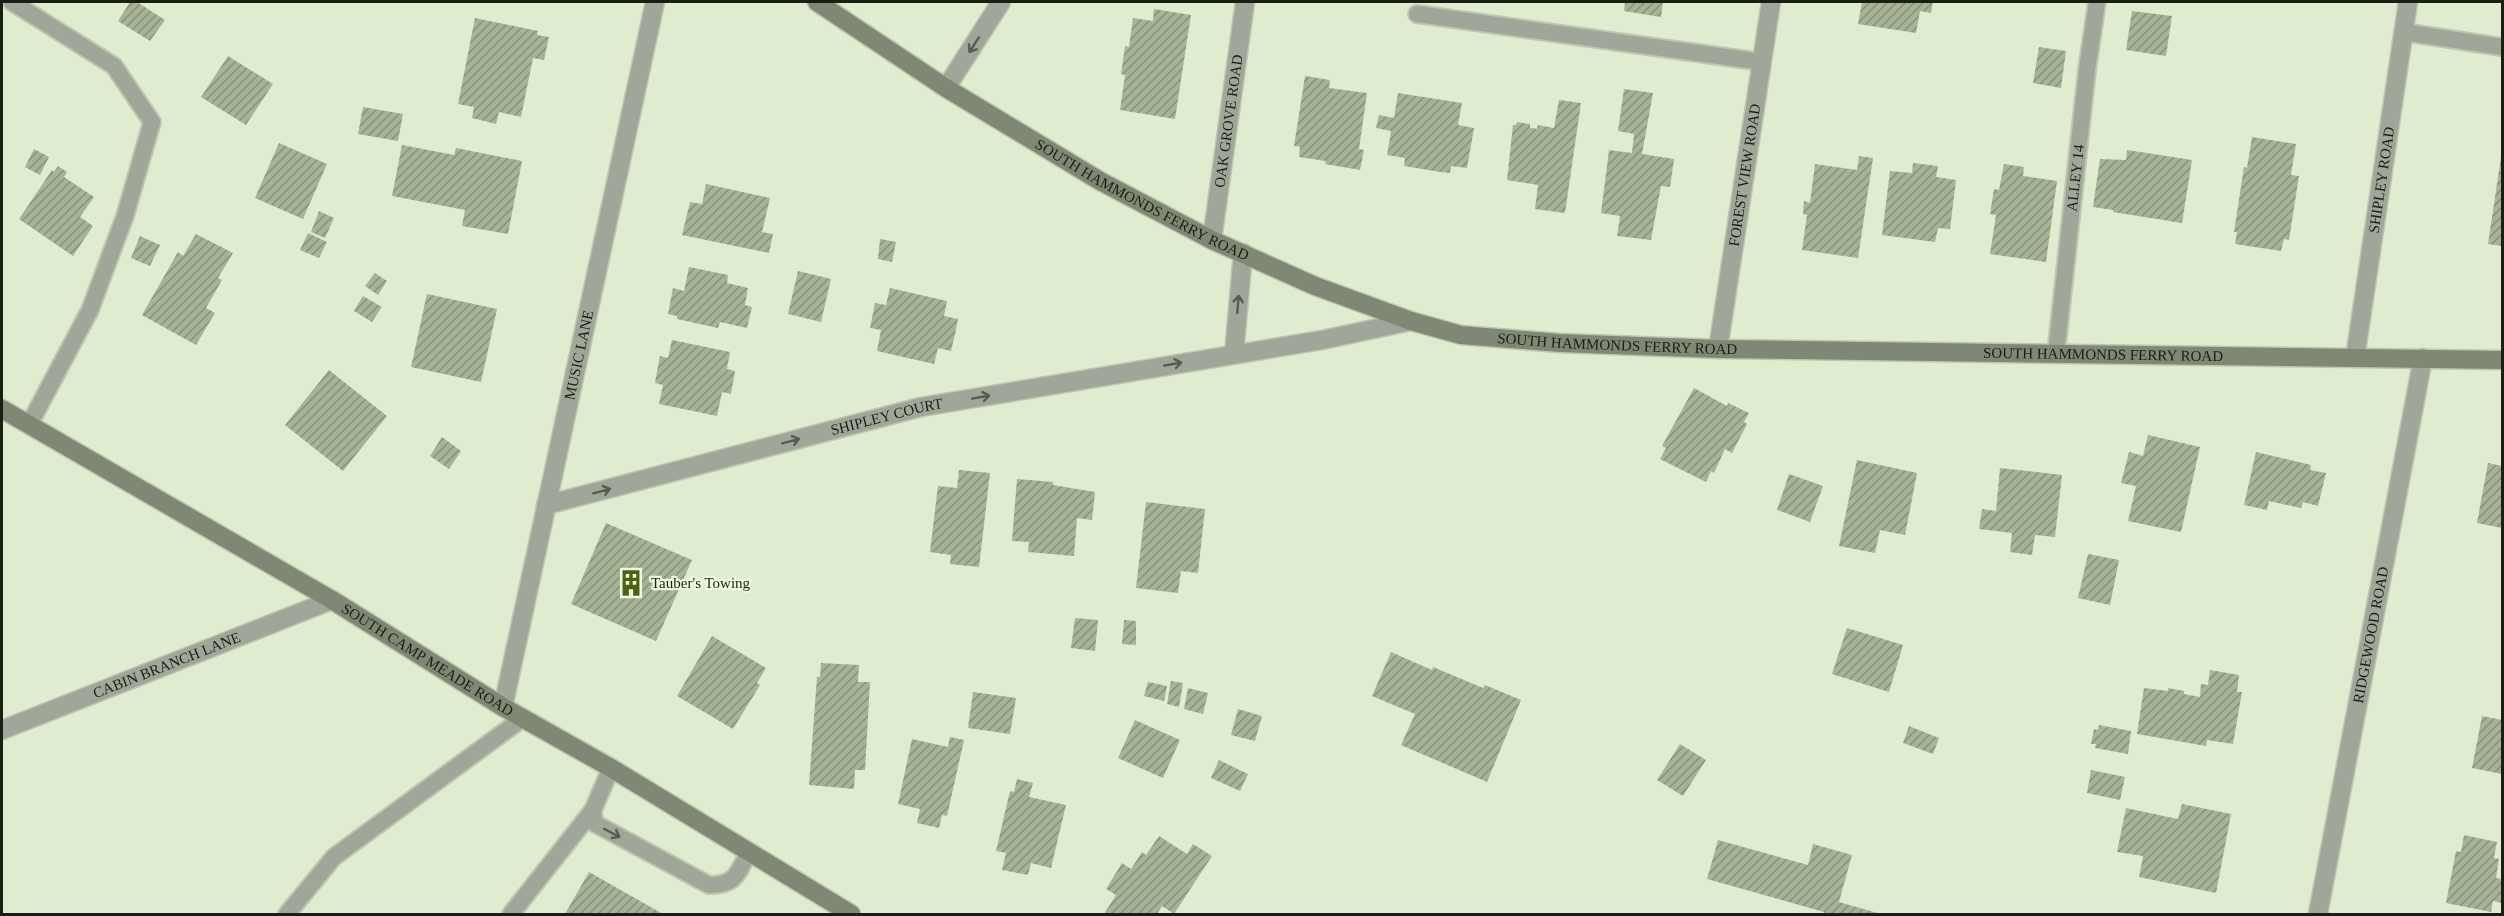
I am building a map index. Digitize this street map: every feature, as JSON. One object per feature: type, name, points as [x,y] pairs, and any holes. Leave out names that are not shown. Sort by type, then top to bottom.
[{"type":"street","name":"MUSIC LANE","points":[[503,707],[655,2]]},
{"type":"street","name":"SOUTH HAMMONDS FERRY ROAD","points":[[817,2],[946,88],[1100,181],[1212,240],[1316,286],[1411,321],[1461,335],[1560,343],[1718,349],[2502,360]]},
{"type":"street","points":[[946,88],[1001,2]]},
{"type":"street","name":"OAK GROVE ROAD","points":[[1212,240],[1245,2]]},
{"type":"street","name":"FOREST VIEW ROAD","points":[[1718,349],[1771,2]]},
{"type":"street","name":"SHIPLEY ROAD","points":[[2355,358],[2408,2]]},
{"type":"street","points":[[1234,354],[1243,253]]},
{"type":"street","name":"SHIPLEY COURT","points":[[546,505],[921,407],[1322,340],[1411,321]]},
{"type":"street","name":"RIDGEWOOD ROAD","points":[[2318,915],[2423,358]]},
{"type":"street","name":"SOUTH CAMP MEADE ROAD","points":[[2,409],[332,600],[503,707],[611,768],[851,915]]},
{"type":"street","name":"CABIN BRANCH LANE","points":[[2,730],[332,600]]},
{"type":"lane","points":[[12,2],[114,66],[152,122],[125,216],[90,310],[29,425]]},
{"type":"lane","name":"ALLEY 14","points":[[2056,354],[2087,70],[2097,2]]},
{"type":"lane","points":[[1417,14],[1762,62]]},
{"type":"lane","points":[[2403,33],[2502,47]]},
{"type":"lane","points":[[287,915],[334,857],[523,718]]},
{"type":"lane","points":[[511,915],[593,810],[611,768]]},
{"type":"lane","points":[[593,810],[594,823],[709,885],[724,885],[733,880],[749,852]]},
{"type":"building","points":[[130,2],[137,2],[165,20],[150,41],[118,21]]},
{"type":"building","points":[[1625,2],[1663,2],[1661,17],[1624,11]]},
{"type":"building","points":[[1862,2],[1933,2],[1931,13],[1920,11],[1916,33],[1858,24]]},
{"type":"building","points":[[1154,9],[1191,15],[1175,119],[1120,110],[1125,75],[1121,74],[1125,46],[1129,47],[1133,18],[1153,21]]},
{"type":"building","points":[[2132,11],[2172,16],[2166,56],[2126,50]]},
{"type":"building","points":[[475,18],[538,31],[537,35],[549,37],[544,60],[533,58],[521,117],[499,112],[496,124],[472,118],[474,107],[458,104]]},
{"type":"building","points":[[2039,47],[2066,51],[2061,88],[2033,83]]},
{"type":"building","points":[[228,56],[273,84],[246,125],[201,97]]},
{"type":"building","points":[[1305,76],[1330,80],[1329,88],[1367,93],[1359,149],[1364,150],[1360,170],[1299,157],[1300,147],[1294,146]]},
{"type":"building","points":[[1624,89],[1653,93],[1642,154],[1674,159],[1670,187],[1661,186],[1651,240],[1617,236],[1620,216],[1601,213],[1609,150],[1632,153],[1634,134],[1618,131]]},
{"type":"building","points":[[1398,93],[1462,103],[1458,125],[1474,128],[1467,168],[1451,166],[1450,173],[1440,172],[1404,166],[1405,158],[1387,155],[1391,131],[1376,128],[1379,115],[1394,118]]},
{"type":"building","points":[[1559,100],[1581,103],[1565,213],[1535,209],[1538,185],[1507,180],[1513,125],[1517,122],[1530,124],[1530,128],[1537,129],[1538,125],[1554,128]]},
{"type":"building","points":[[363,107],[403,114],[398,141],[358,134]]},
{"type":"building","points":[[2252,137],[2296,144],[2291,175],[2299,176],[2289,240],[2284,239],[2281,251],[2235,244],[2237,232],[2234,232],[2244,167],[2247,168]]},
{"type":"building","points":[[279,143],[327,164],[303,219],[255,198]]},
{"type":"building","points":[[402,145],[454,155],[456,148],[522,161],[508,234],[462,226],[465,210],[392,196]]},
{"type":"building","points":[[34,149],[49,157],[40,175],[25,167]]},
{"type":"building","points":[[2127,150],[2192,160],[2182,223],[2093,207],[2100,159],[2126,160]]},
{"type":"building","points":[[1859,156],[1873,158],[1858,258],[1802,250],[1807,215],[1803,214],[1804,201],[1810,203],[1815,164],[1857,170]]},
{"type":"building","points":[[2502,158],[2502,246],[2488,244]]},
{"type":"building","points":[[1913,163],[1938,166],[1936,177],[1956,180],[1950,229],[1938,228],[1935,242],[1882,235],[1890,171],[1912,173]]},
{"type":"building","points":[[2004,164],[2024,167],[2023,176],[2057,181],[2046,262],[1990,254],[1996,215],[1990,214],[1994,189],[1999,190]]},
{"type":"building","points":[[58,166],[67,172],[64,177],[94,197],[80,217],[93,226],[73,256],[19,219],[52,170],[54,172]]},
{"type":"building","points":[[706,184],[770,198],[762,232],[773,234],[769,253],[682,235],[690,202],[702,204]]},
{"type":"building","points":[[319,211],[334,218],[325,238],[311,232]]},
{"type":"building","points":[[308,233],[327,242],[319,258],[300,250]]},
{"type":"building","points":[[196,234],[233,253],[218,278],[222,280],[206,308],[215,313],[196,345],[142,315],[178,252],[183,256]]},
{"type":"building","points":[[140,236],[160,245],[150,266],[131,258]]},
{"type":"building","points":[[880,239],[896,242],[892,262],[878,259]]},
{"type":"building","points":[[689,267],[728,275],[727,283],[748,288],[745,305],[752,307],[747,328],[720,322],[718,328],[677,319],[677,316],[668,314],[673,288],[684,291]]},
{"type":"building","points":[[798,271],[831,279],[821,322],[788,314]]},
{"type":"building","points":[[375,273],[387,281],[378,295],[365,286]]},
{"type":"building","points":[[890,288],[947,301],[944,316],[958,319],[951,351],[938,348],[934,364],[877,351],[881,330],[870,328],[875,303],[886,305]]},
{"type":"building","points":[[427,294],[497,309],[481,382],[411,367]]},
{"type":"building","points":[[363,296],[382,307],[372,322],[354,311]]},
{"type":"building","points":[[672,340],[730,352],[727,369],[735,371],[731,394],[722,392],[717,416],[659,404],[663,385],[655,383],[660,356],[668,358]]},
{"type":"building","points":[[329,370],[387,416],[343,471],[285,425]]},
{"type":"building","points":[[1694,388],[1727,406],[1728,403],[1749,413],[1744,422],[1747,424],[1732,453],[1725,449],[1714,473],[1711,471],[1706,482],[1660,459],[1666,448],[1662,446]]},
{"type":"building","points":[[2148,435],[2200,447],[2181,532],[2128,521],[2136,486],[2121,483],[2129,452],[2143,456]]},
{"type":"building","points":[[442,437],[461,451],[449,469],[430,456]]},
{"type":"building","points":[[2256,452],[2311,465],[2310,470],[2326,473],[2318,506],[2303,502],[2301,508],[2269,501],[2267,510],[2244,505]]},
{"type":"building","points":[[1857,460],[1917,473],[1905,535],[1880,530],[1875,553],[1839,546]]},
{"type":"building","points":[[2488,463],[2502,466],[2502,528],[2477,523]]},
{"type":"building","points":[[2000,468],[2062,475],[2055,537],[2035,535],[2032,555],[2010,552],[2012,533],[1979,529],[1982,509],[1996,511]]},
{"type":"building","points":[[959,470],[990,473],[979,567],[950,564],[951,555],[930,552],[938,486],[957,488]]},
{"type":"building","points":[[1789,474],[1823,486],[1810,522],[1777,510]]},
{"type":"building","points":[[1017,479],[1053,482],[1053,485],[1095,492],[1092,520],[1077,518],[1074,556],[1028,552],[1029,542],[1012,541]]},
{"type":"building","points":[[1146,502],[1205,509],[1198,573],[1181,571],[1178,593],[1136,588]]},
{"type":"building","name":"Tauber's Towing","points":[[606,523],[692,560],[656,641],[571,604]]},
{"type":"building","points":[[2088,554],[2119,560],[2110,605],[2078,598]]},
{"type":"building","points":[[1075,618],[1098,620],[1095,651],[1071,648]]},
{"type":"building","points":[[1124,620],[1136,621],[1136,645],[1122,644]]},
{"type":"building","points":[[1847,628],[1903,645],[1889,692],[1832,674]]},
{"type":"building","points":[[712,636],[766,668],[757,683],[760,685],[733,729],[677,696]]},
{"type":"building","points":[[1391,652],[1432,670],[1433,667],[1483,688],[1485,685],[1521,700],[1487,782],[1401,745],[1415,714],[1372,696]]},
{"type":"building","points":[[821,663],[859,665],[858,682],[870,682],[865,770],[855,770],[854,789],[809,785],[817,677],[820,677]]},
{"type":"building","points":[[2210,670],[2239,675],[2237,692],[2242,692],[2233,744],[2207,740],[2206,746],[2137,734],[2144,688],[2168,691],[2168,688],[2200,697],[2201,684],[2208,685]]},
{"type":"building","points":[[1171,681],[1183,683],[1179,707],[1167,704]]},
{"type":"building","points":[[1148,682],[1167,686],[1164,701],[1144,696]]},
{"type":"building","points":[[1188,688],[1208,693],[1203,714],[1184,709]]},
{"type":"building","points":[[973,692],[1016,698],[1010,734],[968,728]]},
{"type":"building","points":[[1238,709],[1262,716],[1255,741],[1231,735]]},
{"type":"building","points":[[2482,716],[2502,720],[2502,774],[2472,768]]},
{"type":"building","points":[[1135,720],[1180,740],[1163,778],[1118,758]]},
{"type":"building","points":[[2099,725],[2131,731],[2128,754],[2095,748],[2096,744],[2091,744],[2094,729],[2098,730]]},
{"type":"building","points":[[1909,726],[1939,738],[1933,754],[1903,743]]},
{"type":"building","points":[[950,737],[964,740],[947,816],[942,815],[939,828],[917,823],[920,809],[898,804],[912,739],[948,747]]},
{"type":"building","points":[[1680,744],[1706,760],[1683,796],[1657,780]]},
{"type":"building","points":[[1219,760],[1248,774],[1240,791],[1211,778]]},
{"type":"building","points":[[2091,770],[2125,777],[2120,800],[2087,793]]},
{"type":"building","points":[[1017,779],[1033,783],[1029,797],[1066,805],[1051,868],[1031,863],[1028,875],[1002,870],[1006,853],[996,851],[1010,791],[1014,792]]},
{"type":"building","points":[[2182,804],[2231,814],[2216,893],[2139,877],[2143,856],[2117,852],[2126,808],[2178,819]]},
{"type":"building","points":[[2464,835],[2497,842],[2494,858],[2499,859],[2496,878],[2502,879],[2502,903],[2493,901],[2491,912],[2446,903],[2456,851],[2461,852]]},
{"type":"building","points":[[1159,836],[1187,854],[1193,844],[1212,856],[1174,914],[1162,906],[1157,914],[1104,914],[1116,895],[1106,889],[1122,863],[1131,869],[1142,852],[1146,855]]},
{"type":"building","points":[[1718,840],[1808,865],[1813,844],[1852,855],[1839,902],[1881,914],[1824,914],[1824,912],[1707,879]]},
{"type":"building","points":[[589,872],[663,914],[565,914]]},
{"type":"place","name":"Tauber's Towing","points":[[631,583]]}]
